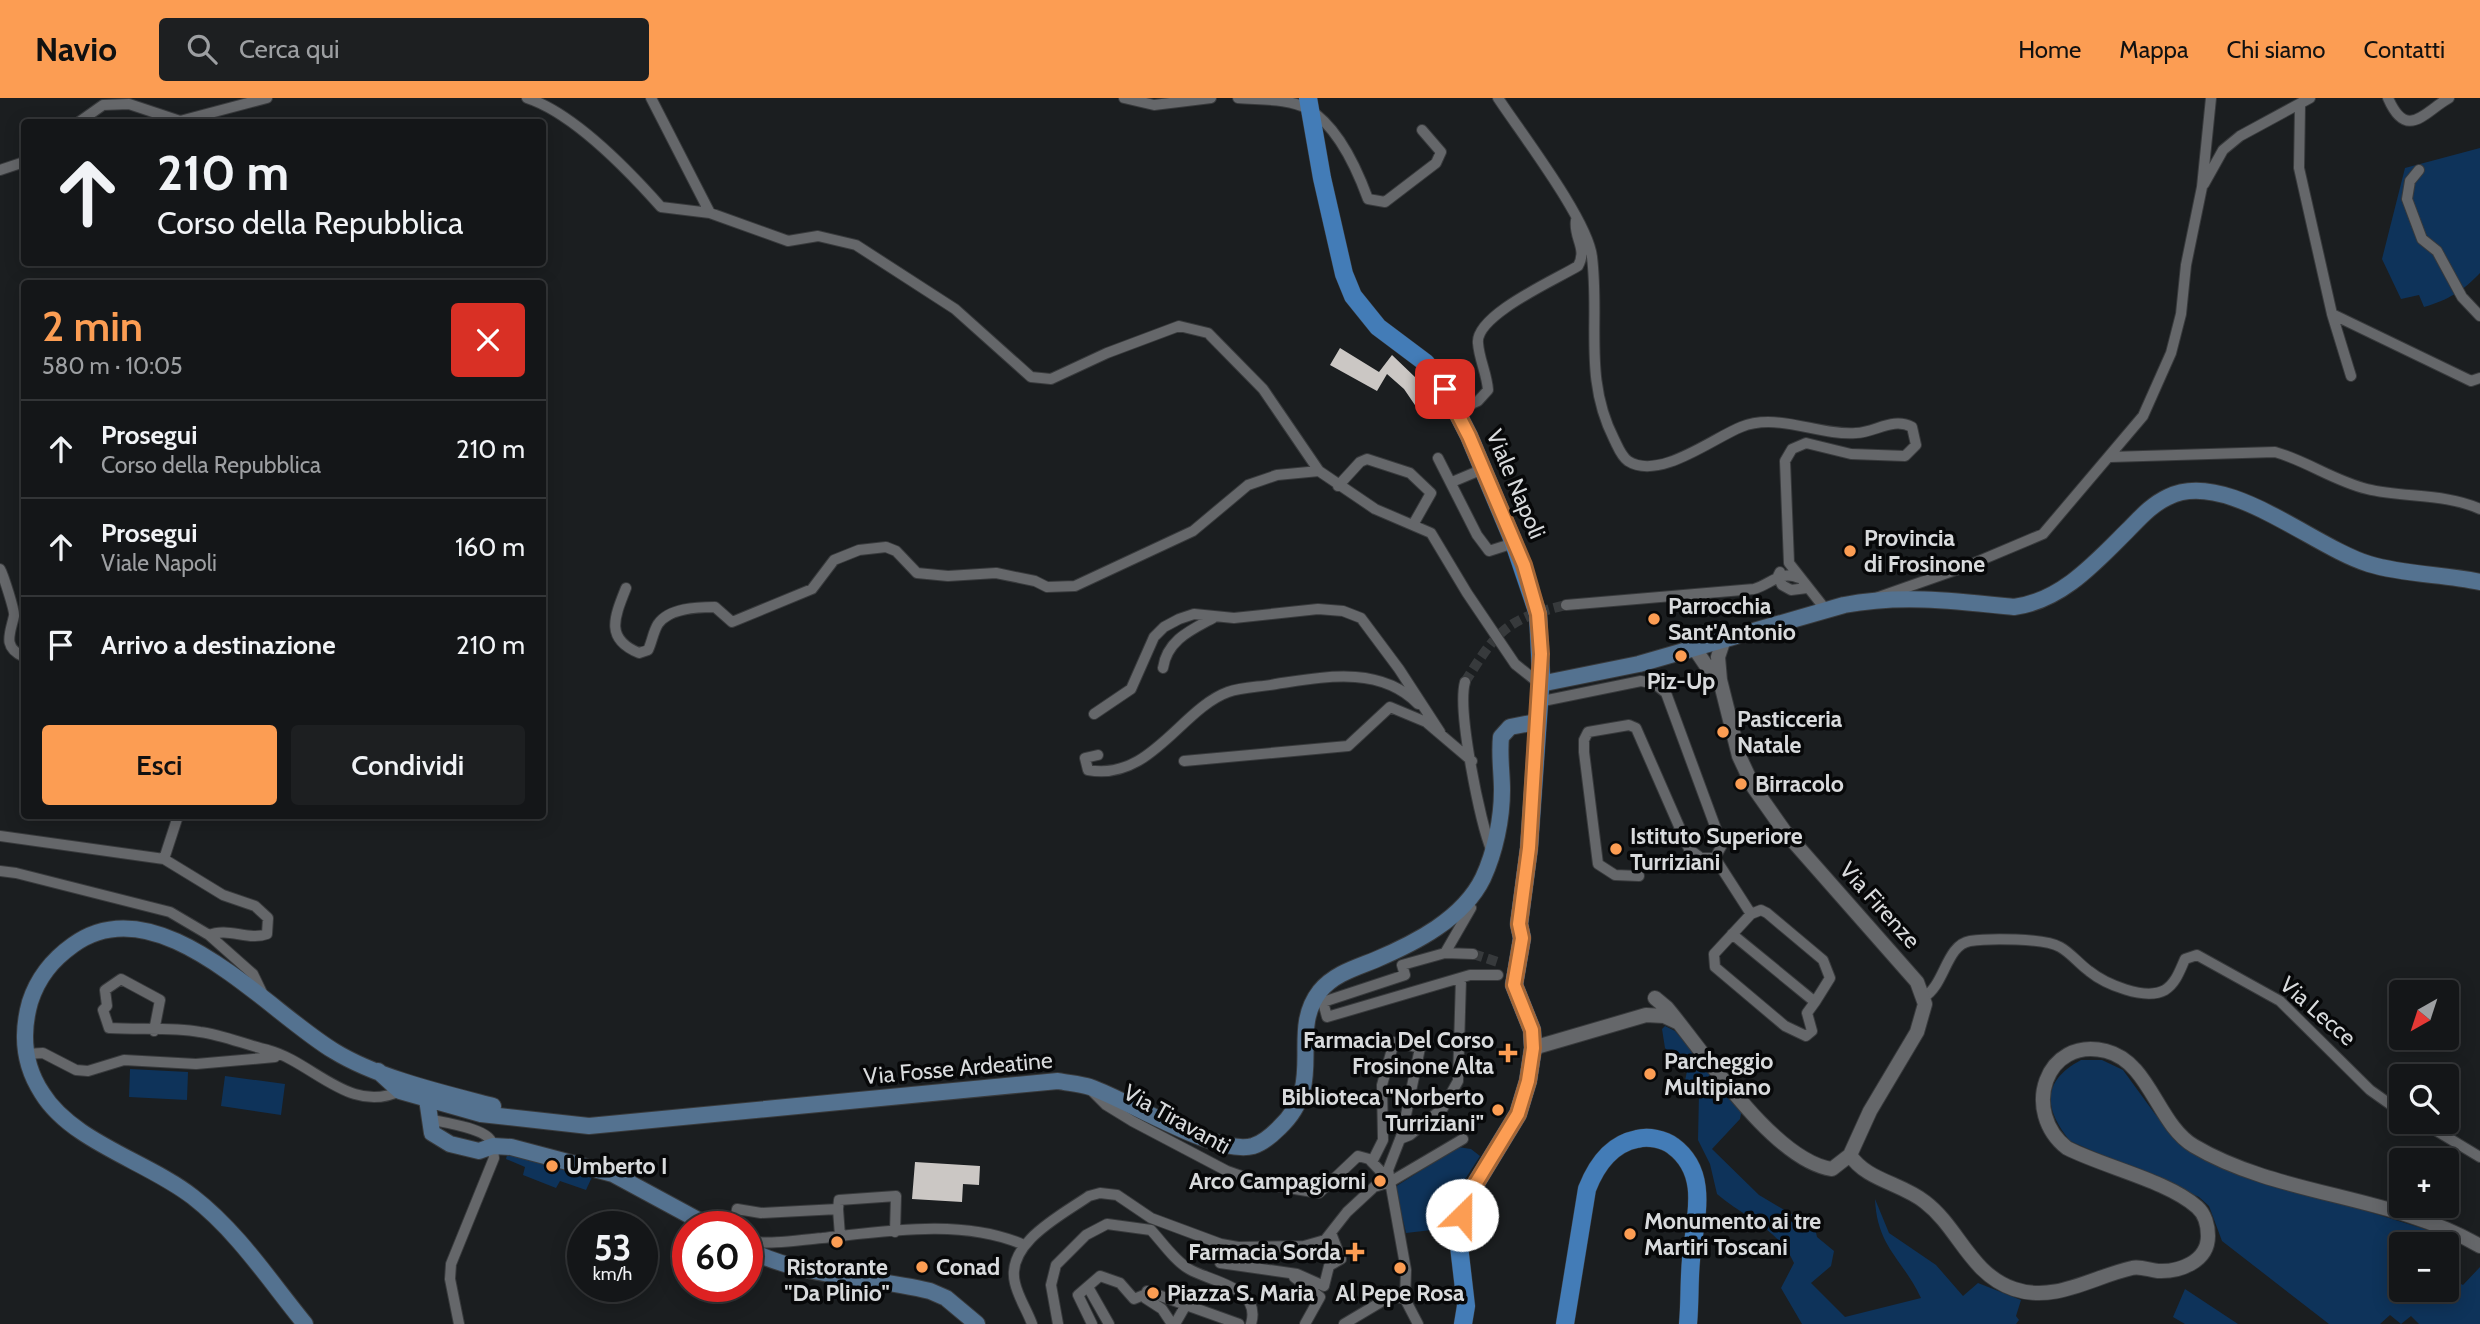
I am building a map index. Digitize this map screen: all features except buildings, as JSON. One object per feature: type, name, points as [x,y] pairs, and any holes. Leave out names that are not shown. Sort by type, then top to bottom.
[{"type":"main road","name":"Viale Napoli","points":[[1308,103],[1340,257],[1353,296],[1378,327],[1426,363],[1456,411],[1514,543],[1538,614],[1539,693],[1529,848],[1519,924],[1522,938],[1514,985],[1532,1030],[1533,1048]]},
{"type":"main road","points":[[1539,693],[1723,642],[1826,610],[1874,599],[1899,597],[2014,607],[2033,605],[2049,598],[2081,575],[2152,506],[2180,491],[2196,489],[2214,491],[2253,507],[2368,564],[2480,582]]},
{"type":"main road","name":"Via Fosse Ardeatine","points":[[400,1091],[481,1114],[589,1126],[1058,1081],[1088,1086],[1194,1134],[1227,1145],[1252,1146],[1284,1124],[1297,1107],[1305,1090],[1307,1014],[1319,992],[1333,978],[1423,935],[1465,903],[1483,877],[1492,852],[1501,808],[1501,737],[1510,727],[1536,722]]},
{"type":"main road","points":[[305,1324],[233,1232],[193,1196],[71,1124],[42,1094],[26,1054],[23,1027],[35,985],[54,958],[87,934],[118,930],[149,932],[188,945],[222,965],[267,1003],[336,1053],[377,1071],[539,1121]]},
{"type":"main road","points":[[1463,1324],[1466,1306],[1460,1246],[1462,1215],[1473,1188],[1518,1114],[1528,1081],[1533,1048]]},
{"type":"main road","points":[[377,1071],[400,1091]]},
{"type":"main road","points":[[427,1100],[432,1133],[450,1144],[479,1151],[492,1146],[511,1147],[613,1174],[681,1211]]},
{"type":"main road","points":[[1565,1324],[1587,1189],[1593,1174],[1613,1150],[1640,1138],[1669,1143],[1690,1164],[1696,1179],[1698,1203],[1690,1262],[1688,1324]]},
{"type":"main road","points":[[763,1257],[806,1270],[930,1291],[946,1298],[977,1324]]},
{"type":"street","points":[[188,119],[267,98]]},
{"type":"street","points":[[527,98],[540,102],[581,131],[643,187],[661,207],[710,213],[788,241],[818,236],[856,245],[955,309],[1031,377],[1051,379],[1107,353],[1180,326],[1208,332],[1263,389],[1319,471],[1375,509],[1432,533],[1467,593],[1515,664],[1539,693],[1641,681],[1655,684],[1666,693],[1723,845],[1715,858]]},
{"type":"street","points":[[651,98],[710,213]]},
{"type":"street","points":[[1124,98],[1154,105],[1211,98]]},
{"type":"street","points":[[1238,98],[1308,103],[1329,128],[1355,167],[1368,199],[1376,202],[1385,202],[1436,163],[1441,152],[1422,130]]},
{"type":"street","points":[[1498,98],[1577,218],[1592,254],[1598,401],[1606,424],[1627,460],[1641,466],[1661,464],[1703,449],[1742,426],[1769,422],[1856,433],[1897,423],[1912,427],[1916,444],[1905,456],[1851,454],[1806,443],[1792,449],[1785,461],[1787,553],[1778,576],[1768,585],[1754,589],[1566,605]]},
{"type":"street","points":[[1874,599],[2035,538],[2050,527],[2143,416],[2171,353],[2181,314],[2186,265],[2202,187],[2211,98]]},
{"type":"street","points":[[2202,187],[2223,150],[2241,136],[2300,106],[2310,98]]},
{"type":"street","points":[[2388,98],[2401,117],[2413,122],[2423,119],[2449,98]]},
{"type":"street","points":[[83,119],[103,105],[128,104],[174,119]]},
{"type":"street","points":[[2300,106],[2299,168],[2332,314],[2351,376]]},
{"type":"street","points":[[0,170],[21,163]]},
{"type":"street","points":[[2419,170],[2410,181],[2407,199],[2422,239],[2437,251],[2462,297],[2480,316]]},
{"type":"street","points":[[1456,411],[1478,401],[1488,390],[1477,342],[1482,328],[1510,305],[1578,266],[1583,247],[1574,224],[1577,218]]},
{"type":"street","points":[[2332,314],[2471,381],[2480,379]]},
{"type":"street","points":[[2110,457],[2275,452],[2295,457],[2328,475],[2363,488],[2436,498],[2480,509]]},
{"type":"street","points":[[1438,458],[1476,535],[1489,551],[1514,543]]},
{"type":"street","points":[[1338,486],[1367,459],[1410,473],[1431,493],[1413,523]]},
{"type":"street","points":[[1452,482],[1483,469]]},
{"type":"street","points":[[625,588],[618,609],[615,635],[620,643],[639,653],[648,650],[660,621],[667,616],[678,611],[715,607],[732,622],[812,589],[834,561],[859,550],[886,547],[896,551],[917,573],[948,576],[996,573],[1023,577],[1047,587],[1075,586],[1193,531],[1248,485],[1277,475],[1319,471]]},
{"type":"street","points":[[1787,553],[1799,578],[1826,610]]},
{"type":"street","points":[[0,569],[13,608],[8,639],[12,648],[21,655]]},
{"type":"street","points":[[1778,576],[1790,574],[1799,578]]},
{"type":"street","points":[[1778,576],[1782,585],[1791,590],[1807,589]]},
{"type":"street","points":[[1094,714],[1131,689],[1147,649],[1164,627],[1194,614],[1213,618],[1318,609],[1343,611],[1361,618],[1440,732]]},
{"type":"street","points":[[1163,668],[1169,648],[1177,639],[1213,618]]},
{"type":"street","name":"Via Firenze","points":[[1723,642],[1717,657],[1739,756],[1766,808],[1867,929],[1907,969],[1924,997]]},
{"type":"street","points":[[1695,649],[1723,690]]},
{"type":"street","points":[[1097,755],[1085,758],[1088,770],[1098,772],[1134,762],[1175,734],[1199,709],[1228,692],[1323,677],[1343,675],[1370,679],[1393,687],[1414,700],[1430,716]]},
{"type":"street","points":[[1465,682],[1462,707],[1484,827],[1492,852]]},
{"type":"street","points":[[1184,761],[1348,746],[1391,707],[1440,732],[1472,761]]},
{"type":"street","points":[[1639,876],[1615,875],[1598,864],[1584,752],[1584,740],[1588,732],[1629,724],[1636,728],[1689,849],[1701,858],[1715,858]]},
{"type":"street","points":[[164,859],[177,819]]},
{"type":"street","points":[[0,836],[164,859],[223,895],[255,906],[268,918],[267,934],[261,937],[233,932],[209,935]]},
{"type":"street","points":[[1715,858],[1751,914]]},
{"type":"street","points":[[0,871],[170,912],[209,935],[253,974],[267,1003]]},
{"type":"street","points":[[1445,953],[1471,908],[1465,903]]},
{"type":"street","points":[[1761,910],[1767,913],[1823,960],[1830,978],[1807,1013],[1812,1031],[1806,1036],[1785,1026],[1737,988],[1718,971],[1713,961],[1714,954],[1751,914],[1761,910]]},
{"type":"street","points":[[1732,934],[1815,1002]]},
{"type":"street","name":"Via Lecce","points":[[1924,997],[1930,994],[1945,972],[1954,952],[1967,941],[2045,943],[2064,949],[2106,981],[2148,992],[2166,989],[2174,982],[2185,959],[2197,955],[2280,1001],[2370,1090],[2389,1103]]},
{"type":"street","points":[[1473,954],[1445,953],[1402,965],[1405,975],[1323,1002],[1327,1017],[1461,978],[1498,975]]},
{"type":"street","points":[[1400,1139],[1410,1135],[1443,1108],[1458,1081],[1461,978]]},
{"type":"street","points":[[154,1031],[160,1000],[121,979],[105,990],[107,1006],[103,1010],[109,1028],[154,1031],[200,1031],[283,1058],[354,1094],[379,1099],[400,1091]]},
{"type":"street","points":[[1655,998],[1680,1023],[1783,1145],[1825,1168],[1839,1166],[1850,1154],[1871,1111],[1917,1032],[1924,997]]},
{"type":"street","points":[[1533,1048],[1646,1014],[1664,1016],[1680,1023]]},
{"type":"street","points":[[1390,1182],[1385,1172],[1372,1162],[1383,1135],[1382,1086],[1394,1042],[1420,1048],[1400,1139],[1388,1170],[1406,1270],[1405,1299],[1418,1324]]},
{"type":"street","points":[[1850,1154],[1864,1171],[1902,1187],[1927,1203],[1940,1215],[1968,1256],[1988,1275],[2012,1289],[2034,1295],[2049,1295],[2135,1267],[2159,1271],[2182,1269],[2200,1257],[2208,1240],[2207,1222],[2199,1209],[2181,1196],[2067,1148],[2054,1135],[2045,1119],[2043,1088],[2052,1069],[2071,1056],[2102,1050],[2120,1057],[2130,1066],[2176,1132],[2208,1153],[2272,1177],[2449,1227],[2480,1245]]},
{"type":"street","points":[[26,1054],[43,1053],[76,1070],[89,1071],[124,1060],[196,1064],[250,1057],[283,1058]]},
{"type":"street","name":"Via Tiravanti","points":[[1088,1086],[1106,1104],[1163,1139],[1227,1171],[1264,1184],[1319,1193],[1358,1156],[1372,1162]]},
{"type":"street","points":[[2442,1134],[2480,1157]]},
{"type":"street","points":[[1058,1324],[1051,1285],[1056,1265],[1086,1235],[1107,1224],[1151,1224],[1238,1247],[1304,1247],[1325,1240],[1374,1187],[1390,1182],[1463,1139]]},
{"type":"street","points":[[459,1324],[450,1279],[451,1264],[494,1158],[492,1146]]},
{"type":"street","points":[[1032,1324],[1014,1282],[1016,1259],[1024,1245],[1094,1194],[1117,1195],[1151,1224],[1189,1269],[1222,1282],[1243,1295],[1252,1308],[1251,1324]]},
{"type":"street","points":[[840,1236],[839,1200],[897,1196],[895,1232]]},
{"type":"street","points":[[763,1213],[838,1209]]},
{"type":"street","points":[[763,1241],[788,1242],[895,1232],[917,1227],[992,1234],[1024,1245]]},
{"type":"street","points":[[1220,1263],[1291,1275],[1324,1286],[1329,1266],[1341,1259],[1331,1233]]},
{"type":"street","points":[[1091,1324],[1078,1296],[1103,1275],[1120,1283],[1134,1299],[1147,1291],[1187,1303],[1239,1324]]},
{"type":"street","points":[[1291,1275],[1320,1297],[1305,1324]]},
{"type":"street","points":[[1088,1287],[1109,1324]]},
{"type":"street","points":[[1146,1294],[1145,1298],[1162,1309],[1173,1324],[1187,1303]]},
{"type":"street","points":[[1343,1324],[1391,1296],[1405,1299]]},
{"type":"shaded area","points":[[2480,148],[2480,273],[2455,294],[2424,307],[2419,295],[2401,299],[2382,259],[2405,168]]},
{"type":"shaded area","points":[[1665,1026],[1675,1031],[1742,1109],[1740,1119],[1712,1149],[1759,1195],[1815,1228],[1817,1237],[1834,1251],[1831,1266],[1811,1283],[1845,1317],[1921,1298],[1885,1241],[1875,1199],[1889,1233],[1936,1265],[1963,1296],[1978,1283],[2021,1300],[2016,1316],[2019,1320],[2016,1324],[1802,1324],[1781,1288],[1794,1263],[1787,1251],[1770,1232],[1717,1194],[1710,1164],[1698,1140],[1699,1093],[1683,1091],[1687,1071],[1665,1048],[1662,1029]]},
{"type":"shaded area","points":[[2081,1060],[2102,1060],[2123,1070],[2155,1114],[2186,1148],[2269,1181],[2434,1232],[2389,1232],[2389,1302],[2459,1302],[2459,1283],[2463,1285],[2480,1267],[2480,1324],[2419,1324],[2411,1316],[2401,1324],[2390,1315],[2380,1324],[2329,1324],[2222,1241],[2209,1206],[2199,1197],[2070,1141],[2061,1129],[2051,1106],[2053,1086],[2068,1068]]},
{"type":"shaded area","points":[[130,1069],[188,1072],[187,1100],[129,1097]]},
{"type":"shaded area","points":[[225,1076],[285,1084],[281,1115],[221,1106]]},
{"type":"shaded area","points":[[1458,1147],[1471,1149],[1480,1156],[1462,1184],[1449,1228],[1406,1233],[1395,1187]]},
{"type":"shaded area","points":[[508,1151],[597,1166],[586,1190],[560,1181],[556,1188],[523,1175],[525,1167],[506,1159]]},
{"type":"shaded area","points":[[2185,1289],[2238,1324],[2185,1324],[2173,1317]]},
{"type":"tunnel","points":[[1465,682],[1486,650],[1505,630],[1529,616],[1566,605]]},
{"type":"tunnel","points":[[1473,954],[1501,963]]},
{"type":"place","name":"Provincia di Frosinone","points":[[1850,551]]},
{"type":"place","name":"Parrocchia Sant'Antonio","points":[[1654,619]]},
{"type":"place","name":"Piz-Up","points":[[1681,656]]},
{"type":"place","name":"Pasticceria Natale","points":[[1723,732]]},
{"type":"place","name":"Birracolo","points":[[1741,784]]},
{"type":"place","name":"Istituto Superiore Turriziani","points":[[1616,849]]},
{"type":"place","name":"Farmacia Del Corso Frosinone Alta","points":[[1508,1053]]},
{"type":"place","name":"Parcheggio Multipiano","points":[[1650,1074]]},
{"type":"place","name":"Biblioteca \"Norberto Turriziani\"","points":[[1498,1110]]},
{"type":"place","name":"Umberto I","points":[[552,1166]]},
{"type":"place","name":"Arco Campagiorni","points":[[1380,1181]]},
{"type":"place","name":"Monumento ai tre Martiri Toscani","points":[[1630,1234]]},
{"type":"place","name":"Ristorante \"Da Plinio\"","points":[[837,1242]]},
{"type":"place","name":"Farmacia Sorda","points":[[1355,1252]]},
{"type":"place","name":"Conad","points":[[922,1267]]},
{"type":"place","name":"Al Pepe Rosa","points":[[1400,1268]]},
{"type":"place","name":"Piazza S. Maria","points":[[1153,1293]]},
{"type":"route","points":[[1445,389],[1469,436],[1524,565],[1538,614],[1541,654],[1529,848],[1519,924],[1522,938],[1514,985],[1528,1018],[1534,1043],[1524,1099],[1518,1114],[1473,1188],[1462,1215]]}]
